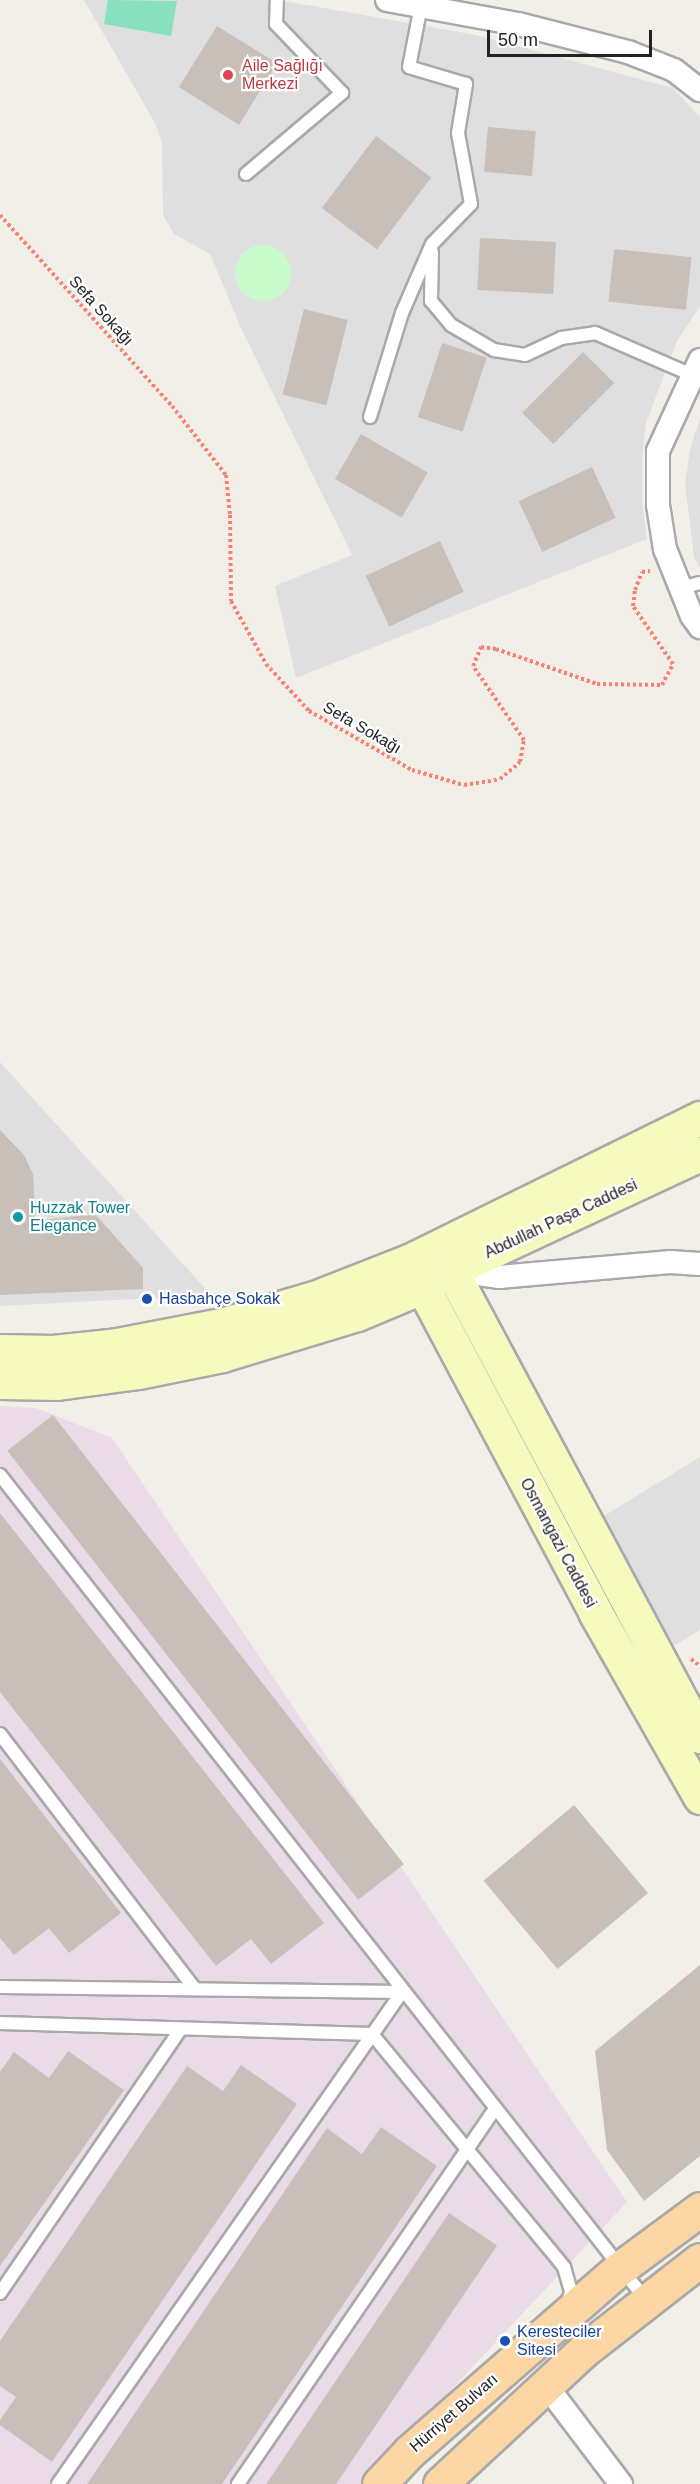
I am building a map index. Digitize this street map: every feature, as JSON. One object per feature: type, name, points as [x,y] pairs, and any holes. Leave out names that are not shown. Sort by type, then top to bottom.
[{"type":"main road","name":"Abdullah Paşa Caddesi","points":[[416,1274],[700,1118]]},
{"type":"main road","name":"Abdullah Paşa Caddesi","points":[[444,1258],[700,1154]]},
{"type":"main road","name":"Osmangazi Caddesi","points":[[444,1258],[700,1736]]},
{"type":"main road","name":"Osmangazi Caddesi","points":[[416,1274],[595,1612],[700,1797]]},
{"type":"main road","points":[[0,1351],[53,1352],[117,1345],[221,1325],[314,1298],[416,1274]]},
{"type":"main road","points":[[0,1382],[57,1383],[138,1372],[222,1354],[357,1314],[416,1274]]},
{"type":"main road","name":"Hürriyet Bulvarı","points":[[379,2484],[409,2452],[619,2269],[700,2209]]},
{"type":"main road","points":[[440,2484],[583,2351],[700,2260]]},
{"type":"street","points":[[387,0],[518,24],[628,52],[674,70],[700,90]]},
{"type":"street","points":[[696,368],[658,451],[658,505],[665,549],[672,566],[690,586],[692,616],[700,627]]},
{"type":"street","points":[[444,1258],[499,1277],[670,1262],[700,1264]]},
{"type":"street","points":[[545,2385],[621,2484]]},
{"type":"lane","points":[[246,174],[342,93],[276,24],[277,0]]},
{"type":"lane","points":[[370,417],[402,313],[432,244],[471,204],[458,133],[466,84],[409,67],[421,6]]},
{"type":"lane","points":[[432,244],[431,301],[451,325],[494,350],[525,355],[561,338],[595,333],[696,368]]},
{"type":"lane","points":[[0,1475],[402,1992],[646,2301]]},
{"type":"lane","points":[[0,1734],[195,1989]]},
{"type":"lane","points":[[1,1985],[402,1992]]},
{"type":"lane","points":[[58,2484],[402,1992]]},
{"type":"lane","points":[[0,2024],[372,2034],[564,2267],[571,2292],[563,2317]]},
{"type":"lane","points":[[0,2293],[181,2029]]},
{"type":"lane","points":[[238,2484],[495,2109]]},
{"type":"path","name":"Sefa Sokağı","points":[[0,215],[172,406],[226,474],[230,515],[231,601],[266,664],[309,711],[412,770],[464,785],[500,779],[520,762],[524,740],[473,666],[481,647],[496,649],[597,684],[662,685],[673,664],[633,606],[635,590],[642,572],[672,566]]},
{"type":"shaded area","points":[[84,0],[279,0],[476,35],[673,88],[700,117],[700,306],[677,341],[646,423],[642,459],[642,502],[647,539],[296,678],[275,586],[352,555],[240,326],[210,254],[174,234],[163,215],[162,142],[155,123]]},
{"type":"shaded area","points":[[700,418],[700,568],[694,557],[685,485],[690,449]]},
{"type":"shaded area","points":[[0,1062],[211,1295],[0,1306]]},
{"type":"shaded area","points":[[0,1406],[36,1408],[112,1438],[627,2202],[363,2484],[0,2484]]},
{"type":"shaded area","points":[[700,1457],[700,1630],[666,1651],[599,1519]]},
{"type":"green space","points":[[108,0],[177,1],[171,36],[104,24]]},
{"type":"green space","points":[[263,245],[274,247],[283,253],[289,262],[291,273],[289,284],[283,293],[274,299],[263,301],[252,299],[243,293],[237,284],[235,273],[237,262],[243,253],[252,247]]},
{"type":"building","name":"Aile Sağlığı Merkezi","points":[[217,26],[277,64],[239,125],[179,87]]},
{"type":"building","points":[[488,127],[536,131],[532,176],[484,172]]},
{"type":"building","points":[[376,136],[431,178],[377,249],[322,208]]},
{"type":"building","points":[[480,238],[556,242],[553,294],[477,290]]},
{"type":"building","points":[[614,249],[692,257],[686,310],[608,302]]},
{"type":"building","points":[[304,309],[348,320],[326,405],[283,394]]},
{"type":"building","points":[[442,343],[487,358],[463,432],[418,417]]},
{"type":"building","points":[[583,352],[614,383],[553,444],[522,413]]},
{"type":"building","points":[[361,434],[428,472],[402,518],[335,479]]},
{"type":"building","points":[[592,467],[616,518],[542,552],[519,501]]},
{"type":"building","points":[[440,541],[464,592],[389,626],[366,576]]},
{"type":"building","name":"Huzzak Tower Elegance","points":[[0,1130],[24,1155],[33,1174],[36,1221],[95,1214],[143,1268],[143,1289],[0,1295]]},
{"type":"building","points":[[53,1415],[404,1864],[358,1900],[7,1451]]},
{"type":"building","points":[[0,1513],[324,1923],[271,1964],[251,1939],[216,1966],[0,1692]]},
{"type":"building","points":[[0,1759],[121,1913],[69,1953],[49,1928],[14,1955],[0,1938]]},
{"type":"building","points":[[574,1805],[648,1893],[558,1969],[484,1881]]},
{"type":"building","points":[[700,1965],[700,2156],[644,2201],[607,2150],[595,2051]]},
{"type":"building","points":[[68,2051],[124,2090],[0,2266],[0,2072],[14,2052],[49,2078]]},
{"type":"building","points":[[241,2065],[297,2104],[52,2462],[0,2425],[0,2420],[16,2397],[0,2386],[0,2341],[187,2066],[223,2091]]},
{"type":"building","points":[[381,2127],[437,2166],[222,2484],[87,2484],[327,2128],[362,2154]]},
{"type":"building","points":[[449,2213],[497,2245],[336,2484],[267,2483]]},
{"type":"place","name":"Aile Sağlığı Merkezi","points":[[228,75]]},
{"type":"place","name":"Huzzak Tower Elegance","points":[[18,1217]]},
{"type":"place","name":"Hasbahçe Sokak","points":[[147,1299]]},
{"type":"place","name":"Keresteciler Sitesi","points":[[505,2341]]}]
